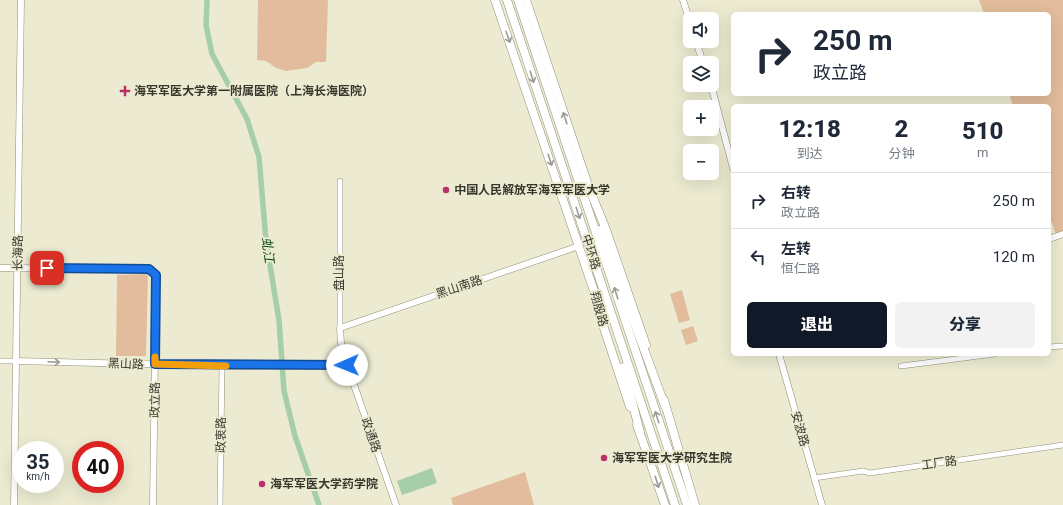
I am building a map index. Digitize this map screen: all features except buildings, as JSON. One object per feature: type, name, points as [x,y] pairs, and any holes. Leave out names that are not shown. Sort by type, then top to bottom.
[{"type":"main road","name":"翔殷路","points":[[495,0],[548,151],[595,294],[605,332],[665,505]]},
{"type":"main road","name":"中环路","points":[[507,0],[675,505]]},
{"type":"main road","name":"中环路","points":[[518,0],[687,505]]},
{"type":"main road","points":[[526,0],[589,188],[605,227],[654,366],[696,505]]},
{"type":"main road","points":[[581,186],[608,248],[653,377],[665,406]]},
{"type":"main road","points":[[603,290],[640,432]]},
{"type":"street","name":"长海路","points":[[14,505],[21,0]]},
{"type":"street","points":[[683,0],[687,12]]},
{"type":"street","points":[[713,92],[731,160]]},
{"type":"street","name":"盘山路","points":[[340,181],[340,328],[341,343],[347,365]]},
{"type":"street","points":[[1051,238],[1063,234]]},
{"type":"street","name":"黑山南路","points":[[340,328],[579,246]]},
{"type":"street","points":[[0,268],[18,268]]},
{"type":"street","name":"政立路","points":[[18,268],[149,269],[156,275],[153,505]]},
{"type":"street","points":[[1051,347],[1063,346]]},
{"type":"street","name":"安波路","points":[[780,356],[822,505]]},
{"type":"street","points":[[901,366],[979,356]]},
{"type":"street","name":"黑山路","points":[[0,361],[222,366],[347,365]]},
{"type":"street","name":"政通路","points":[[347,365],[396,505]]},
{"type":"street","name":"政衷路","points":[[220,505],[222,366]]},
{"type":"street","name":"工厂路","points":[[814,478],[864,471],[870,473],[1063,444]]},
{"type":"shaded area","points":[[258,0],[328,0],[326,62],[316,62],[307,68],[286,71],[276,68],[266,61],[257,60]]},
{"type":"shaded area","points":[[979,0],[1063,0],[1063,232],[1056,235],[1051,220],[1051,104],[1012,104],[1010,96],[1051,96],[1051,12],[983,12]]},
{"type":"shaded area","points":[[148,274],[146,356],[116,356],[117,275]]},
{"type":"shaded area","points":[[682,290],[690,320],[679,323],[670,294]]},
{"type":"shaded area","points":[[693,326],[698,341],[686,345],[681,330]]},
{"type":"shaded area","points":[[432,468],[437,483],[402,495],[397,481]]},
{"type":"shaded area","points":[[525,472],[534,505],[453,505],[451,498]]},
{"type":"waterway","name":"虬江","points":[[207,0],[206,25],[212,54],[247,119],[259,157],[266,241],[279,320],[284,391],[295,436],[319,505]]},
{"type":"slow traffic","points":[[155,357],[155,364],[226,366]]},
{"type":"place","name":"海军军医大学第一附属医院（上海长海医院）","points":[[125,91]]},
{"type":"place","name":"中国人民解放军海军军医大学","points":[[446,190]]},
{"type":"place","name":"海军军医大学研究生院","points":[[604,458]]},
{"type":"place","name":"海军军医大学药学院","points":[[262,484]]},
{"type":"route","points":[[47,268],[149,269],[153,271],[156,275],[155,364],[292,366],[347,365]]}]
